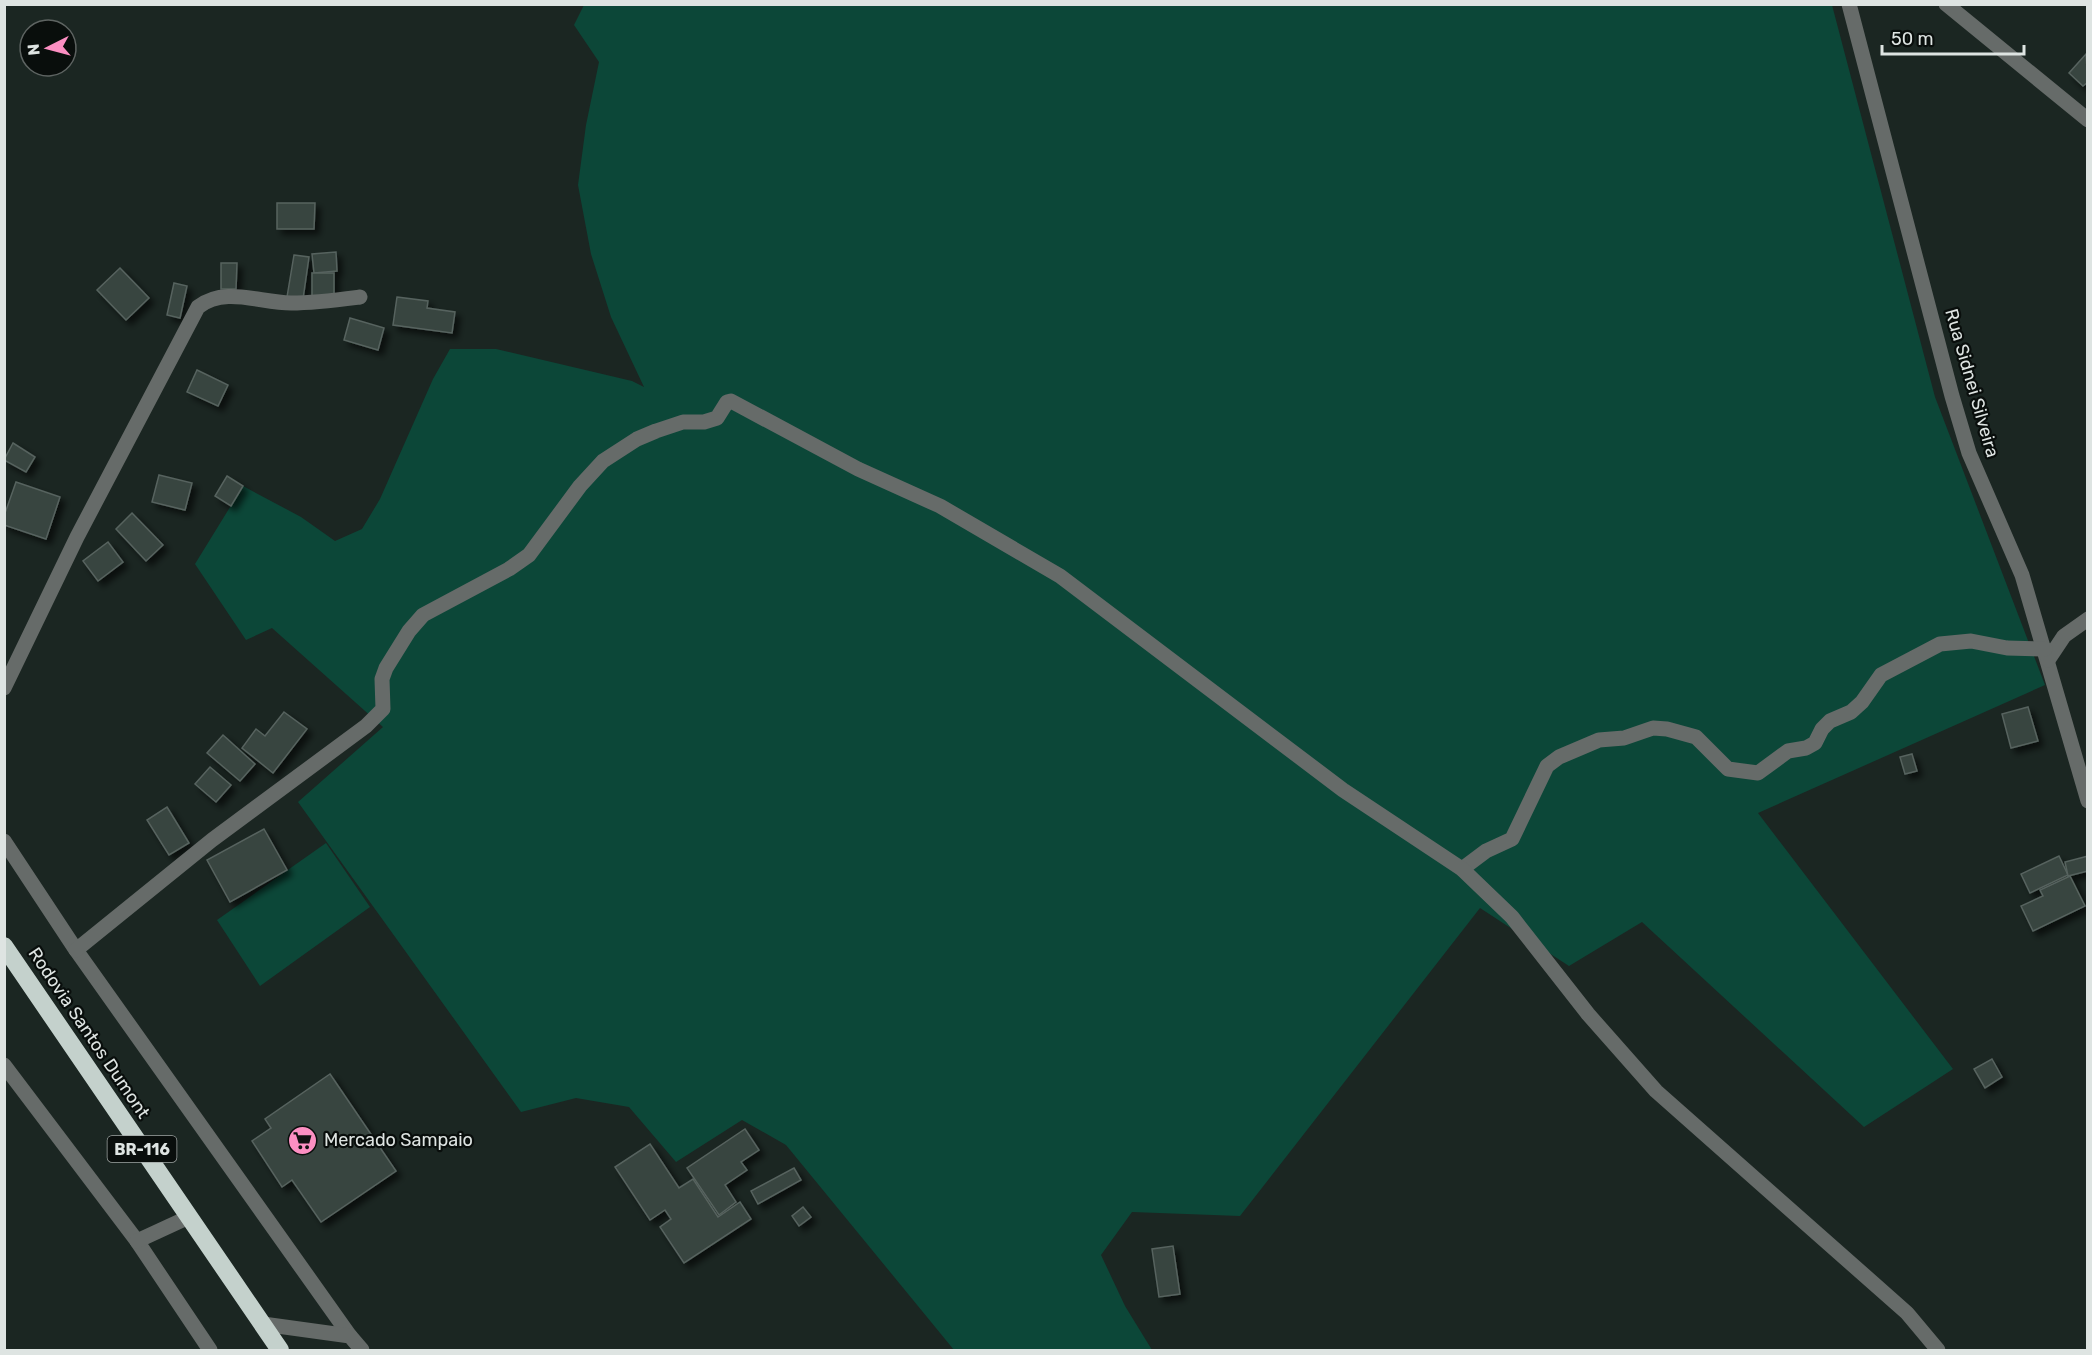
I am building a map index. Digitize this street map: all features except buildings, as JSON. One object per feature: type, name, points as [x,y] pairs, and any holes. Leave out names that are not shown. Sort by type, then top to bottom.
[{"type":"highway","name":"Rodovia Santos Dumont","points":[[4,946],[280,1350]]},
{"type":"street","name":"Rua Sidnei Silveira","points":[[1849,4],[1964,434],[2022,575],[2088,801]]},
{"type":"street","points":[[1946,4],[2088,120]]},
{"type":"street","points":[[4,688],[77,537],[198,307],[208,299],[223,295],[288,303],[360,297]]},
{"type":"street","points":[[76,951],[212,840],[366,726],[383,709],[382,679],[386,668],[409,631],[423,615],[509,569],[529,555],[580,486],[603,461],[637,439],[656,431],[683,423],[717,418],[724,405],[731,401],[858,469],[950,512],[1060,576],[1344,790],[1462,870],[1512,917],[1588,1014],[1656,1091],[1907,1313],[1938,1350]]},
{"type":"street","points":[[1462,870],[1486,851],[1512,839],[1547,766],[1559,756],[1599,740],[1624,738],[1653,728],[1667,729],[1696,737],[1728,769],[1758,773],[1788,751],[1806,748],[1815,743],[1822,729],[1830,721],[1851,712],[1862,702],[1881,675],[1940,644],[1971,641],[2046,654],[2064,636],[2088,619]]},
{"type":"street","points":[[4,842],[76,951],[362,1350]]},
{"type":"street","points":[[4,1065],[137,1241],[210,1350]]},
{"type":"street","points":[[137,1241],[189,1217]]},
{"type":"street","points":[[262,1324],[350,1336]]},
{"type":"green space","points":[[584,5],[1832,5],[1935,397],[2045,685],[1758,813],[1953,1069],[1864,1127],[1642,922],[1569,966],[1480,908],[1240,1216],[1132,1212],[1101,1255],[1125,1306],[1152,1350],[954,1350],[786,1145],[742,1120],[676,1162],[629,1107],[576,1098],[521,1112],[298,802],[383,727],[272,628],[246,640],[195,564],[243,486],[301,517],[335,541],[362,529],[380,499],[433,379],[450,349],[496,349],[632,381],[644,387],[611,317],[591,254],[578,185],[586,125],[599,62],[574,25]]},
{"type":"green space","points":[[326,843],[370,907],[260,986],[217,920]]},
{"type":"place","name":"Mercado Sampaio","points":[[303,1140]]}]
